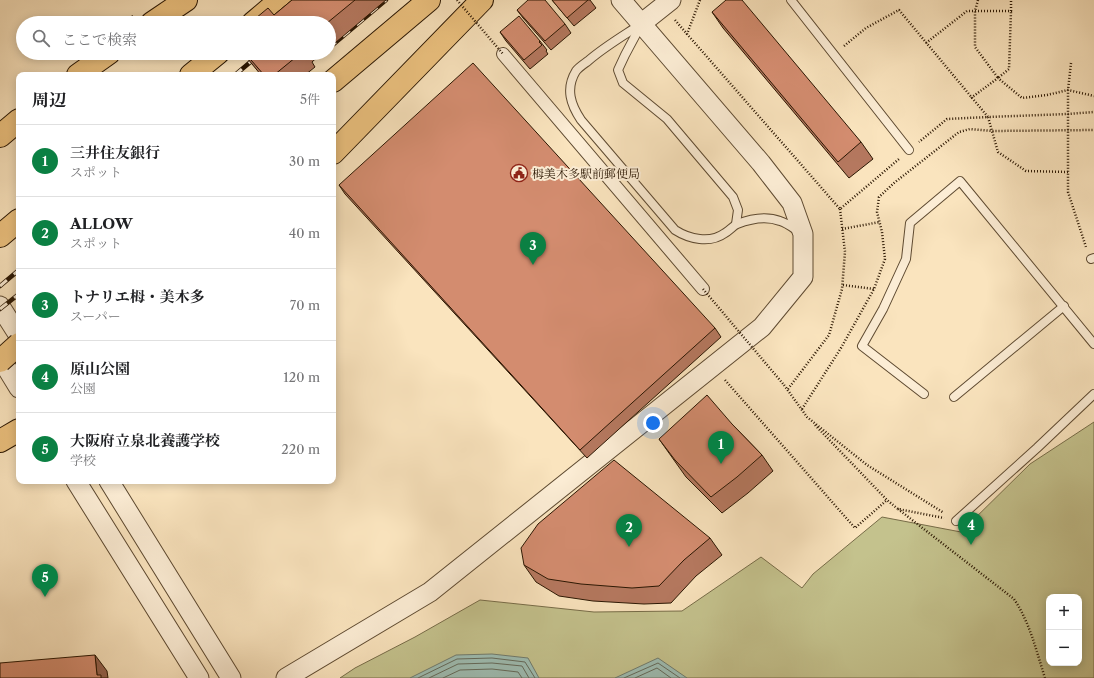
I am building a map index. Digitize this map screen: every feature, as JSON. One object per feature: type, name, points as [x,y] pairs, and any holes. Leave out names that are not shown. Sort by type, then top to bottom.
[{"type":"main road","points":[[162,16],[186,0]]},
{"type":"main road","points":[[261,16],[280,0]]},
{"type":"main road","points":[[336,78],[429,0]]},
{"type":"main road","points":[[336,150],[482,0]]},
{"type":"main road","points":[[82,72],[99,60]]},
{"type":"main road","points":[[195,72],[209,60]]},
{"type":"main road","points":[[0,136],[16,123]]},
{"type":"main road","points":[[0,236],[16,223]]},
{"type":"main road","points":[[0,361],[16,347]]},
{"type":"main road","points":[[0,441],[16,432]]},
{"type":"street","points":[[286,678],[430,592],[762,327],[803,277],[803,234],[792,203],[756,157],[621,0]]},
{"type":"street","points":[[642,23],[671,0]]},
{"type":"street","points":[[503,54],[703,289]]},
{"type":"street","points":[[0,306],[16,331]]},
{"type":"street","points":[[0,357],[16,383]]},
{"type":"street","points":[[78,484],[199,678]]},
{"type":"street","points":[[111,484],[231,678]]},
{"type":"lane","points":[[791,0],[909,150]]},
{"type":"lane","points":[[642,23],[618,70],[623,83],[667,119],[733,197],[738,210],[736,224]]},
{"type":"lane","points":[[642,23],[597,54],[577,70],[571,83],[570,96],[573,108],[581,120],[675,230],[684,236],[697,240],[710,238],[724,234],[736,224],[760,219],[780,221],[803,234]]},
{"type":"lane","points":[[924,394],[862,346],[883,309],[906,259],[910,222],[960,181],[1094,344]]},
{"type":"lane","points":[[954,397],[1064,306]]},
{"type":"lane","points":[[956,521],[1094,394]]},
{"type":"path","points":[[457,0],[503,54]]},
{"type":"path","points":[[700,0],[687,34],[840,209],[845,252],[843,286],[829,335],[788,389]]},
{"type":"path","points":[[978,0],[975,11],[975,47],[998,78],[1022,98],[1047,95],[1068,90],[1094,96]]},
{"type":"path","points":[[971,98],[1009,69],[1011,0]]},
{"type":"path","points":[[834,54],[866,28],[898,10],[971,98],[988,116],[998,152],[1026,171],[1068,172]]},
{"type":"path","points":[[926,43],[967,10],[1011,11]]},
{"type":"path","points":[[1071,63],[1068,90],[1068,192],[1092,259]]},
{"type":"path","points":[[840,209],[947,119],[1094,112]]},
{"type":"path","points":[[802,409],[841,348],[874,289],[885,259],[882,232],[877,212],[879,197],[894,183],[959,132],[970,129],[1094,130]]},
{"type":"path","points":[[842,229],[880,222]]},
{"type":"path","points":[[843,286],[874,289]]},
{"type":"path","points":[[703,289],[788,389],[807,417],[887,500],[1014,599],[1023,613],[1031,631],[1044,678]]},
{"type":"path","points":[[712,366],[855,528],[887,500]]},
{"type":"path","points":[[807,417],[867,464],[956,521]]},
{"type":"path","points":[[898,509],[956,521]]},
{"type":"shaded area","points":[[1094,422],[1094,678],[340,678],[355,668],[415,637],[480,600],[594,612],[682,611],[761,557],[802,588],[813,574],[882,517],[961,532],[1030,464]]},
{"type":"water","points":[[492,654],[528,658],[539,678],[410,678],[456,655]]},
{"type":"water","points":[[658,658],[687,678],[615,678]]},
{"type":"building","points":[[292,0],[355,0],[336,16],[258,16],[268,8],[274,15]]},
{"type":"building","points":[[528,0],[545,0],[565,24],[545,41],[517,10]]},
{"type":"building","points":[[552,0],[588,0],[567,18]]},
{"type":"building","points":[[726,0],[742,0],[861,142],[838,162],[712,12]]},
{"type":"building","points":[[519,16],[542,45],[524,60],[500,32]]},
{"type":"building","points":[[251,60],[292,60],[278,72],[261,72]]},
{"type":"building","points":[[473,63],[715,328],[580,450],[339,185]]},
{"type":"building","points":[[707,395],[762,455],[711,497],[675,460],[659,439]]},
{"type":"building","points":[[614,460],[710,538],[684,560],[659,586],[632,588],[581,584],[548,579],[524,565],[521,548],[538,524]]},
{"type":"building","points":[[95,655],[97,675],[101,675],[101,678],[0,678],[0,663]]},
{"type":"railway","points":[[336,42],[386,0]]},
{"type":"railway","points":[[239,72],[253,60]]},
{"type":"railway","points":[[0,286],[16,273]]},
{"type":"railway","points":[[0,309],[16,296]]},
{"type":"place","name":"栂美木多駅前郵便局","points":[[519,173]]},
{"type":"place","name":"トナリエ栂・美木多","points":[[533,265]]},
{"type":"place","name":"三井住友銀行","points":[[721,464]]},
{"type":"place","name":"原山公園","points":[[971,545]]},
{"type":"place","name":"ALLOW","points":[[629,547]]},
{"type":"place","name":"大阪府立泉北養護学校","points":[[45,597]]}]
